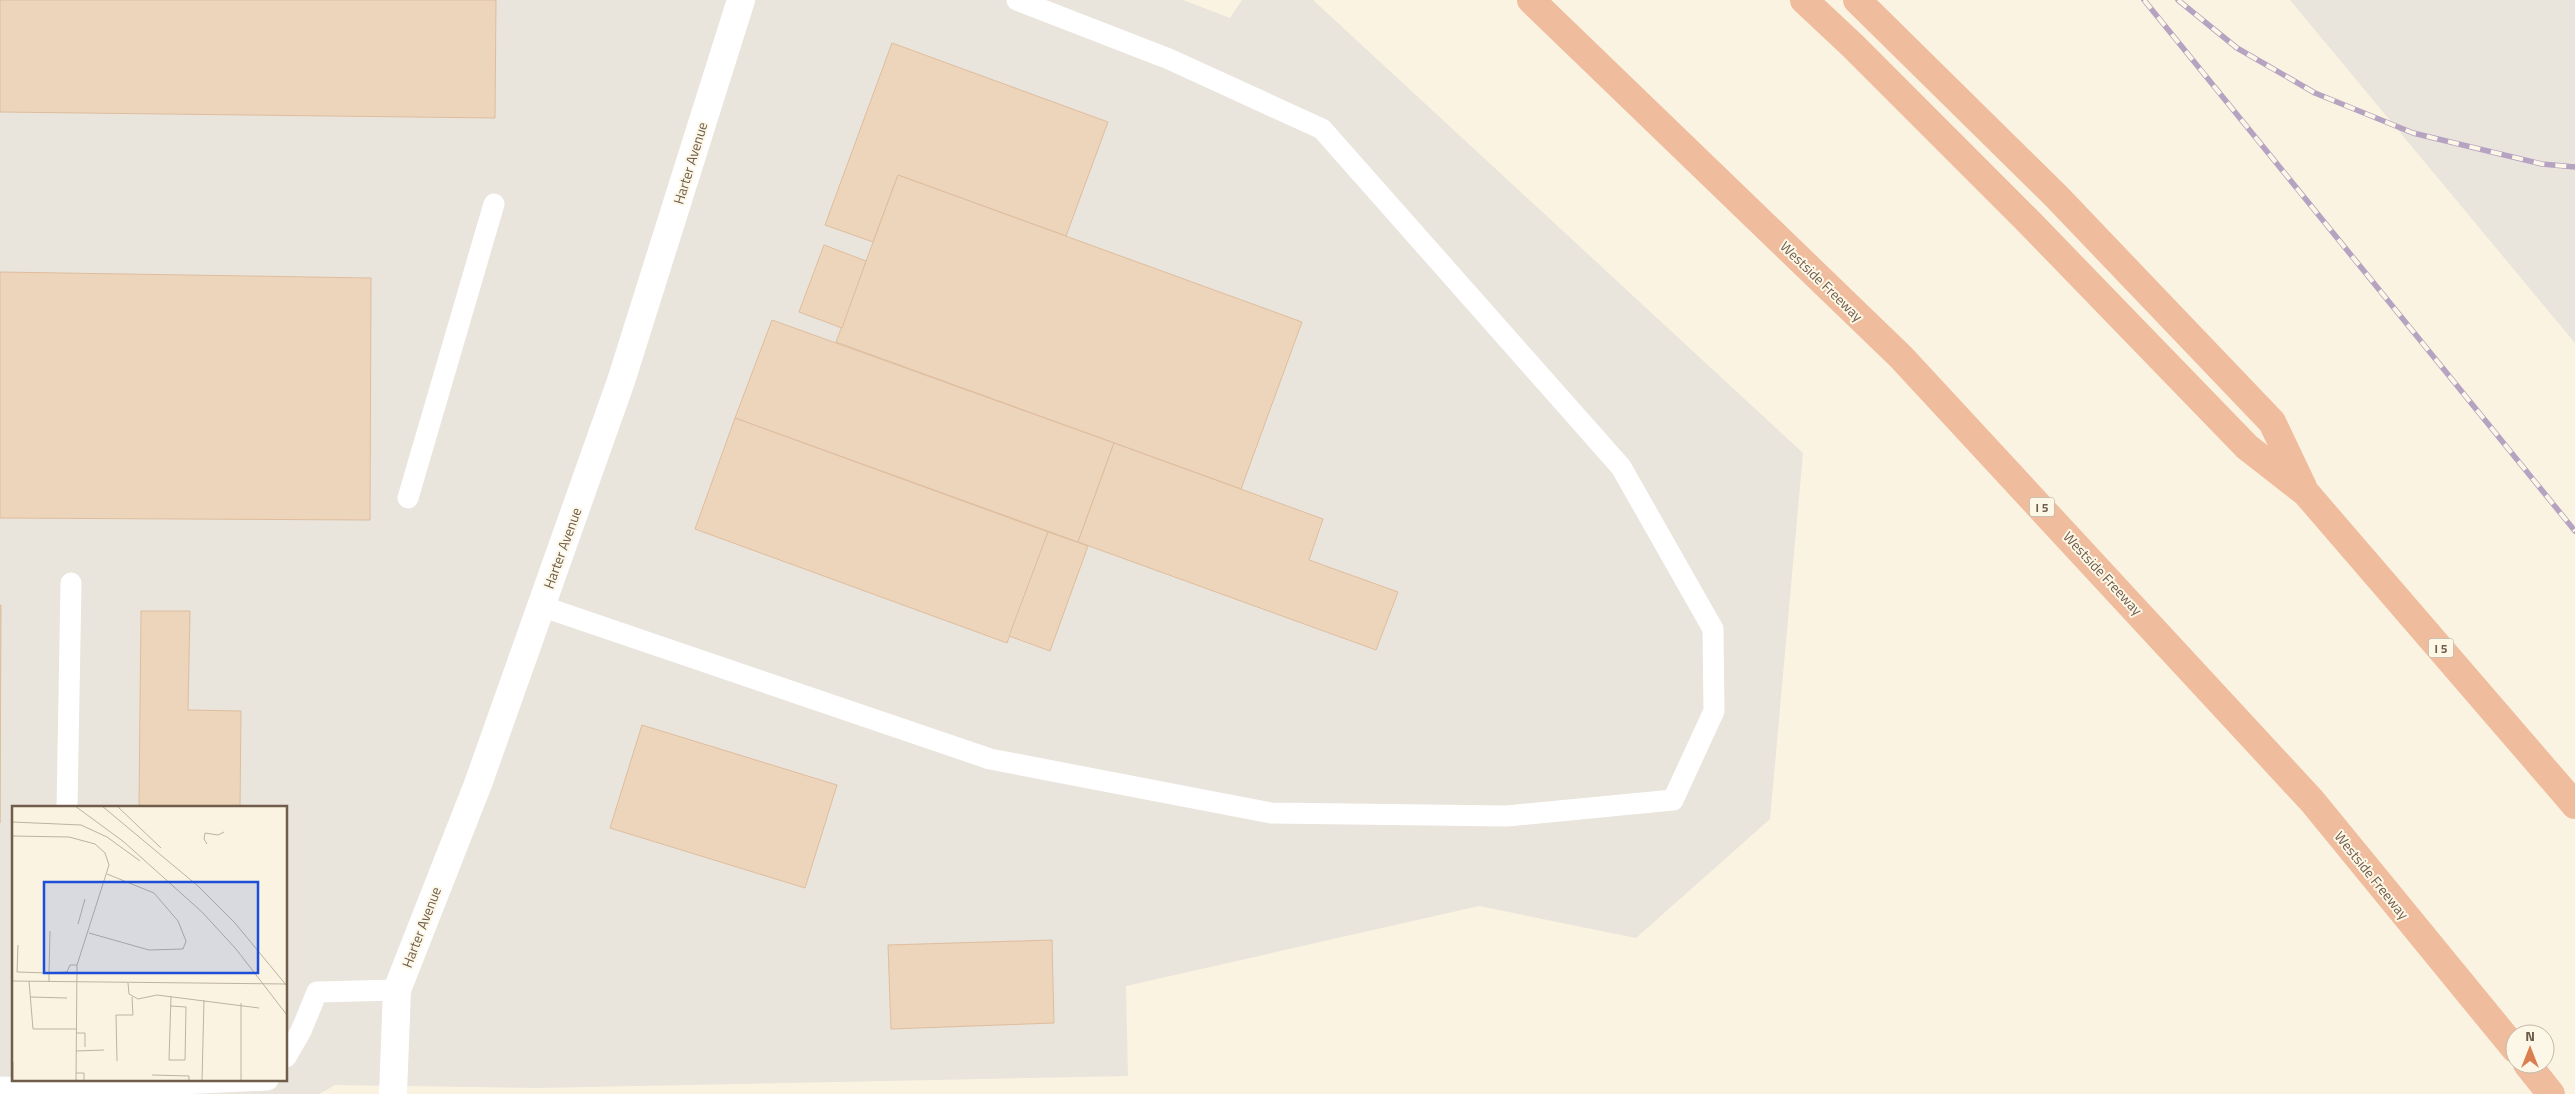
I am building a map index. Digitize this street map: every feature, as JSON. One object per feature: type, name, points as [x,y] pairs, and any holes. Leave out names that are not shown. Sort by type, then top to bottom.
[{"type":"highway","name":"Westside Freeway","points":[[1531,0],[1908,364],[2312,801],[2505,1037]]},
{"type":"highway","name":"I 5","points":[[1804,0],[1852,45],[2021,214],[2247,447],[2306,493],[2575,805]]},
{"type":"highway","points":[[1856,0],[2056,196],[2272,422],[2306,493]]},
{"type":"highway","points":[[2535,1074],[2551,1094]]},
{"type":"street","name":"Harter Avenue","points":[[393,1094],[397,990],[478,784],[621,381],[741,0]]},
{"type":"lane","points":[[541,606],[990,759],[1271,813],[1507,816],[1673,800],[1714,711],[1713,629],[1621,467],[1322,129],[1169,59],[1017,0]]},
{"type":"lane","points":[[408,498],[494,204]]},
{"type":"lane","points":[[68,806],[71,583]]},
{"type":"lane","points":[[288,1054],[301,1031],[317,992],[397,990]]},
{"type":"lane","points":[[0,1087],[67,1088],[218,1082]]},
{"type":"shaded area","points":[[0,0],[1183,0],[1230,18],[1242,0],[1313,0],[1803,453],[1770,819],[1636,938],[1479,906],[1126,986],[1128,1076],[536,1088],[335,1085],[319,1094],[0,1094]]},
{"type":"shaded area","points":[[2290,0],[2575,0],[2575,343]]},
{"type":"building","points":[[0,0],[496,0],[495,118],[0,112]]},
{"type":"building","points":[[892,43],[1108,122],[1066,236],[898,175],[873,242],[825,225]]},
{"type":"building","points":[[898,175],[1302,322],[1241,489],[836,342]]},
{"type":"building","points":[[824,245],[866,261],[842,328],[799,312]]},
{"type":"building","points":[[0,272],[371,278],[370,520],[0,518]]},
{"type":"building","points":[[772,320],[1114,443],[1078,542],[735,418]]},
{"type":"building","points":[[735,418],[1048,532],[1007,643],[695,529]]},
{"type":"building","points":[[1114,443],[1323,519],[1309,560],[1398,592],[1376,650],[1078,542]]},
{"type":"building","points":[[1048,532],[1088,546],[1050,651],[1009,636]]},
{"type":"building","points":[[0,605],[1,605],[0,823]]},
{"type":"building","points":[[141,611],[190,611],[188,710],[241,711],[240,806],[139,806]]},
{"type":"building","points":[[642,725],[837,785],[805,888],[610,828]]},
{"type":"building","points":[[1052,940],[1054,1023],[891,1029],[888,945]]},
{"type":"railway","points":[[2144,0],[2575,531]]},
{"type":"railway","points":[[2178,0],[2237,48],[2315,93],[2413,133],[2542,164],[2575,167]]}]
